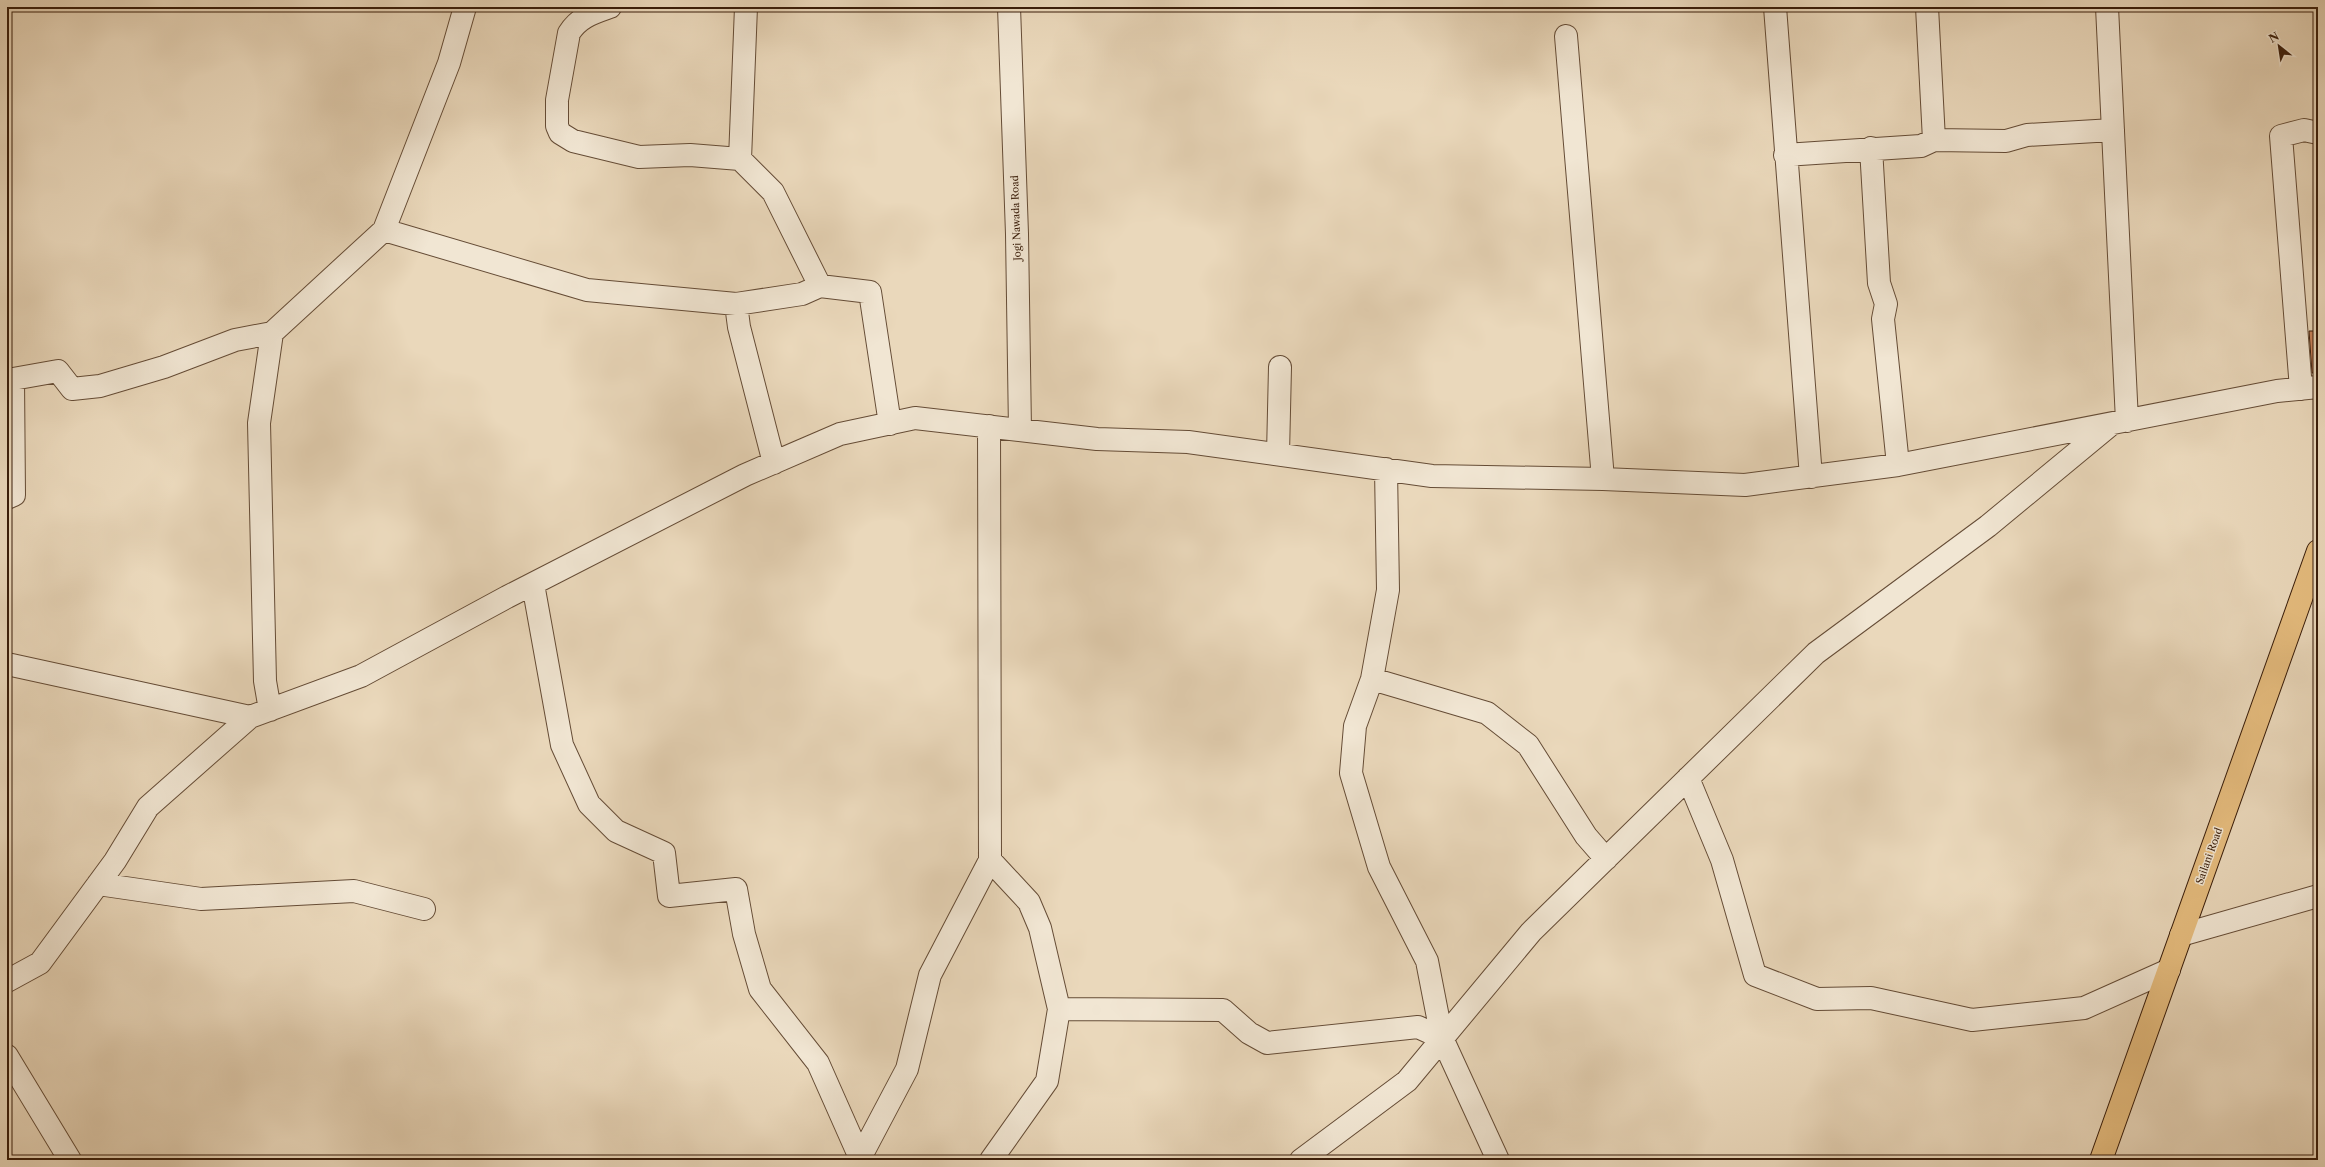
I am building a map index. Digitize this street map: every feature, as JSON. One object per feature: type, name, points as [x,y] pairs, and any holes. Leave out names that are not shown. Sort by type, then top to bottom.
[{"type":"main road","name":"Sailani Road","points":[[2101,1160],[2318,551]]},
{"type":"street","points":[[7,498],[14,495],[13,379],[58,371],[72,389],[100,386],[164,368],[235,340],[272,333],[384,230],[449,63],[465,7]]},
{"type":"street","points":[[610,7],[586,15],[575,24],[569,33],[556,100],[556,126],[560,133],[573,141],[638,157],[690,155],[740,159],[773,192],[820,286]]},
{"type":"street","points":[[740,159],[746,7]]},
{"type":"street","name":"Jogi Nawada Road","points":[[1009,7],[1017,234],[1020,430]]},
{"type":"street","points":[[1775,7],[1785,155],[1811,477]]},
{"type":"street","points":[[1928,7],[1934,140]]},
{"type":"street","points":[[2107,7],[2112,130],[2119,423]]},
{"type":"street","points":[[1566,36],[1603,479]]},
{"type":"street","points":[[1785,155],[1871,148],[1921,146],[1934,140],[2006,141],[2027,135],[2112,130]]},
{"type":"street","points":[[7,981],[40,963],[98,884],[148,807],[250,717],[361,676],[533,584],[745,475],[840,434],[915,418],[1097,439],[1188,442],[1432,476],[1603,479],[1746,485],[1898,465],[2277,391],[2310,388],[2281,136],[2304,130],[2318,133]]},
{"type":"street","points":[[1871,148],[1879,283],[1886,304],[1883,319],[1898,465]]},
{"type":"street","points":[[384,230],[587,290],[736,304],[802,294],[820,286],[870,292],[890,424]]},
{"type":"street","points":[[736,304],[739,327],[774,463]]},
{"type":"street","points":[[270,710],[265,681],[259,424],[272,333]]},
{"type":"street","points":[[1278,454],[1280,367]]},
{"type":"street","points":[[1301,1160],[1406,1081],[1531,932],[1816,653],[1988,526],[2119,423]]},
{"type":"street","points":[[861,1159],[908,1069],[930,975],[990,860],[989,426]]},
{"type":"street","points":[[1386,469],[1388,590],[1372,679],[1356,726],[1351,773],[1379,867],[1428,961],[1442,1038],[1498,1160]]},
{"type":"street","points":[[533,584],[562,745],[589,804],[616,831],[664,853],[669,896],[736,890],[744,934],[760,989],[818,1064],[861,1159]]},
{"type":"street","points":[[7,664],[250,717]]},
{"type":"street","points":[[1372,679],[1487,713],[1528,745],[1586,836],[1606,859]]},
{"type":"street","points":[[1688,778],[1722,860],[1755,975],[1818,999],[1871,998],[1972,1020],[2084,1008],[2168,970]]},
{"type":"street","points":[[990,860],[1029,902],[1040,928],[1059,1009],[1047,1081],[991,1160]]},
{"type":"street","points":[[98,884],[201,899],[354,891],[424,909]]},
{"type":"street","points":[[2181,935],[2318,896]]},
{"type":"street","points":[[1059,1009],[1224,1010],[1249,1032],[1266,1043],[1418,1027],[1442,1038]]},
{"type":"street","points":[[7,1056],[70,1160]]},
{"type":"building","points":[[2309,331],[2317,331],[2318,372],[2312,373]]}]
